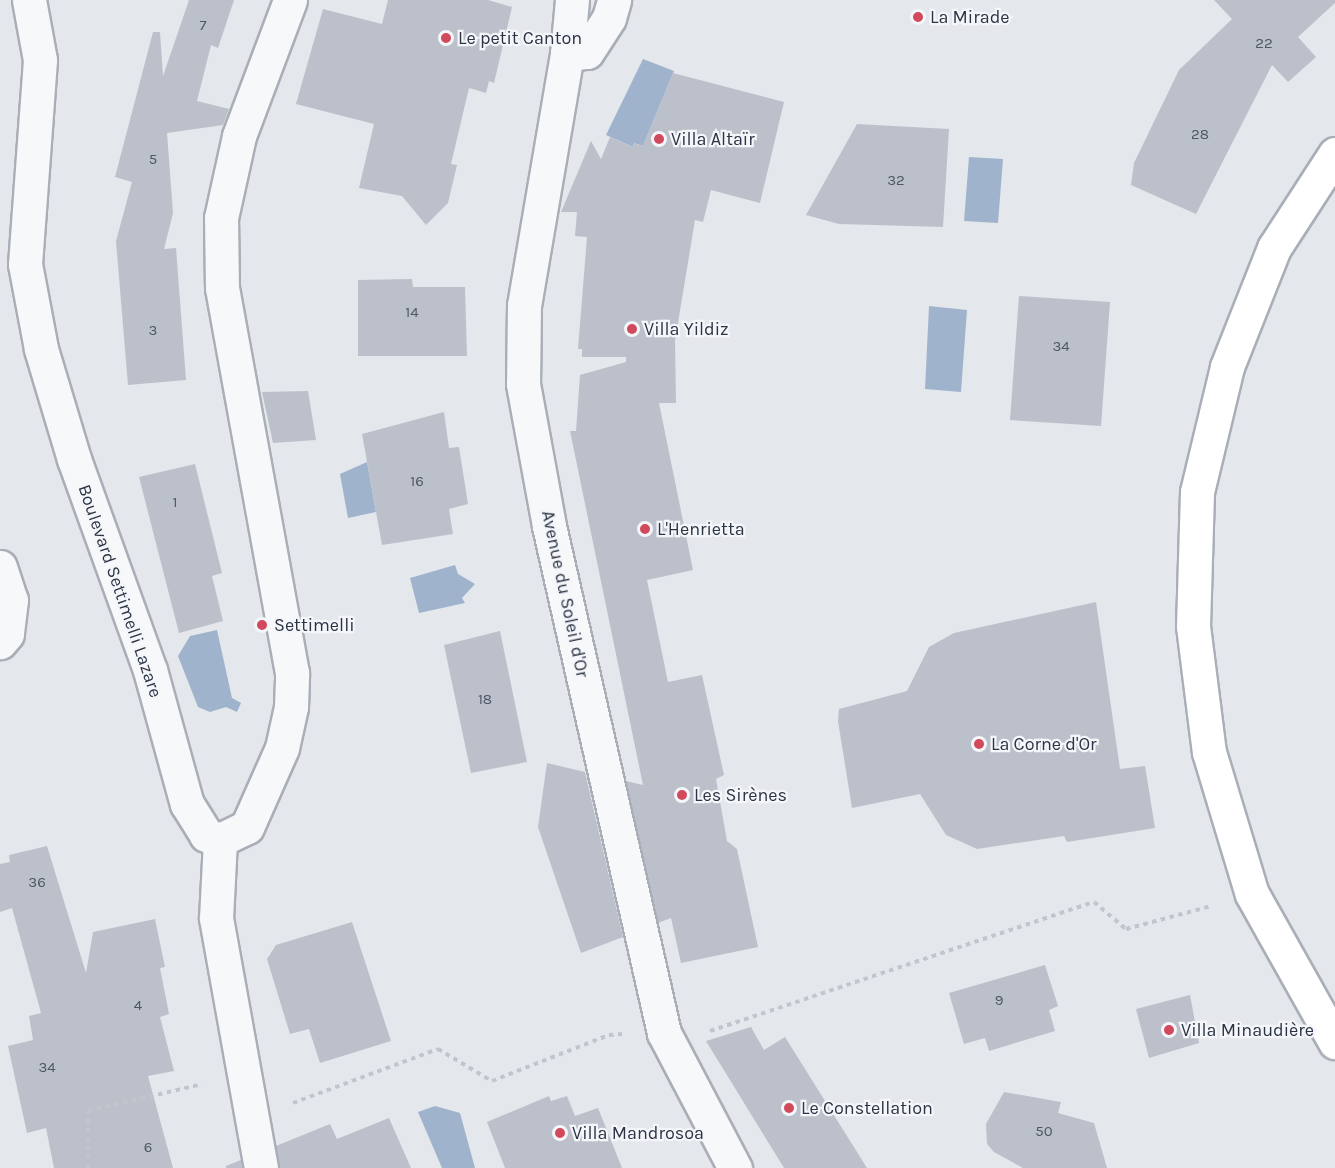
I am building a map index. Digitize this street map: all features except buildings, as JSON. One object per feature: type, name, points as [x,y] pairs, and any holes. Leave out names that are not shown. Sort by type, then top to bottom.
[{"type":"main road","points":[[1334,1037],[1252,894],[1209,752],[1193,626],[1197,492],[1227,367],[1274,248],[1335,154]]},
{"type":"street","name":"Boulevard Settimelli Lazare","points":[[29,0],[40,60],[25,264],[41,349],[74,459],[150,670],[187,804],[206,835],[220,840]]},
{"type":"street","points":[[261,1168],[216,918],[220,840],[247,827],[282,748],[291,706],[292,673],[222,288],[221,229],[239,136],[290,0]]},
{"type":"street","name":"Avenue du Soleil d'Or","points":[[572,0],[567,54],[524,305],[523,384],[549,526],[664,1033],[735,1168]]},
{"type":"street","points":[[567,54],[587,52],[609,18],[614,0]]},
{"type":"street","points":[[0,567],[11,600],[7,634],[0,642]]},
{"type":"water","points":[[643,59],[674,71],[643,146],[634,143],[633,147],[606,135]]},
{"type":"water","points":[[969,157],[1003,159],[998,223],[964,221]]},
{"type":"water","points":[[929,306],[967,310],[961,392],[925,389]]},
{"type":"water","points":[[367,462],[376,512],[348,518],[340,474]]},
{"type":"water","points":[[455,565],[458,574],[475,584],[462,598],[465,603],[419,613],[410,578]]},
{"type":"water","points":[[217,630],[232,698],[241,703],[237,712],[226,707],[210,712],[198,707],[178,656],[190,636]]},
{"type":"water","points":[[435,1106],[460,1113],[475,1168],[442,1168],[418,1112]]},
{"type":"place","name":"La Mirade","points":[[918,17]]},
{"type":"place","name":"Le petit Canton","points":[[446,38]]},
{"type":"place","name":"Villa Altaïr","points":[[659,139]]},
{"type":"place","name":"Villa Yildiz","points":[[632,329]]},
{"type":"place","name":"L'Henrietta","points":[[645,529]]},
{"type":"place","name":"Settimelli","points":[[262,625]]},
{"type":"place","name":"La Corne d'Or","points":[[979,744]]},
{"type":"place","name":"Les Sirènes","points":[[682,795]]},
{"type":"place","name":"Villa Minaudière","points":[[1169,1030]]},
{"type":"place","name":"Le Constellation","points":[[789,1108]]},
{"type":"place","name":"Villa Mandrosoa","points":[[560,1133]]}]
